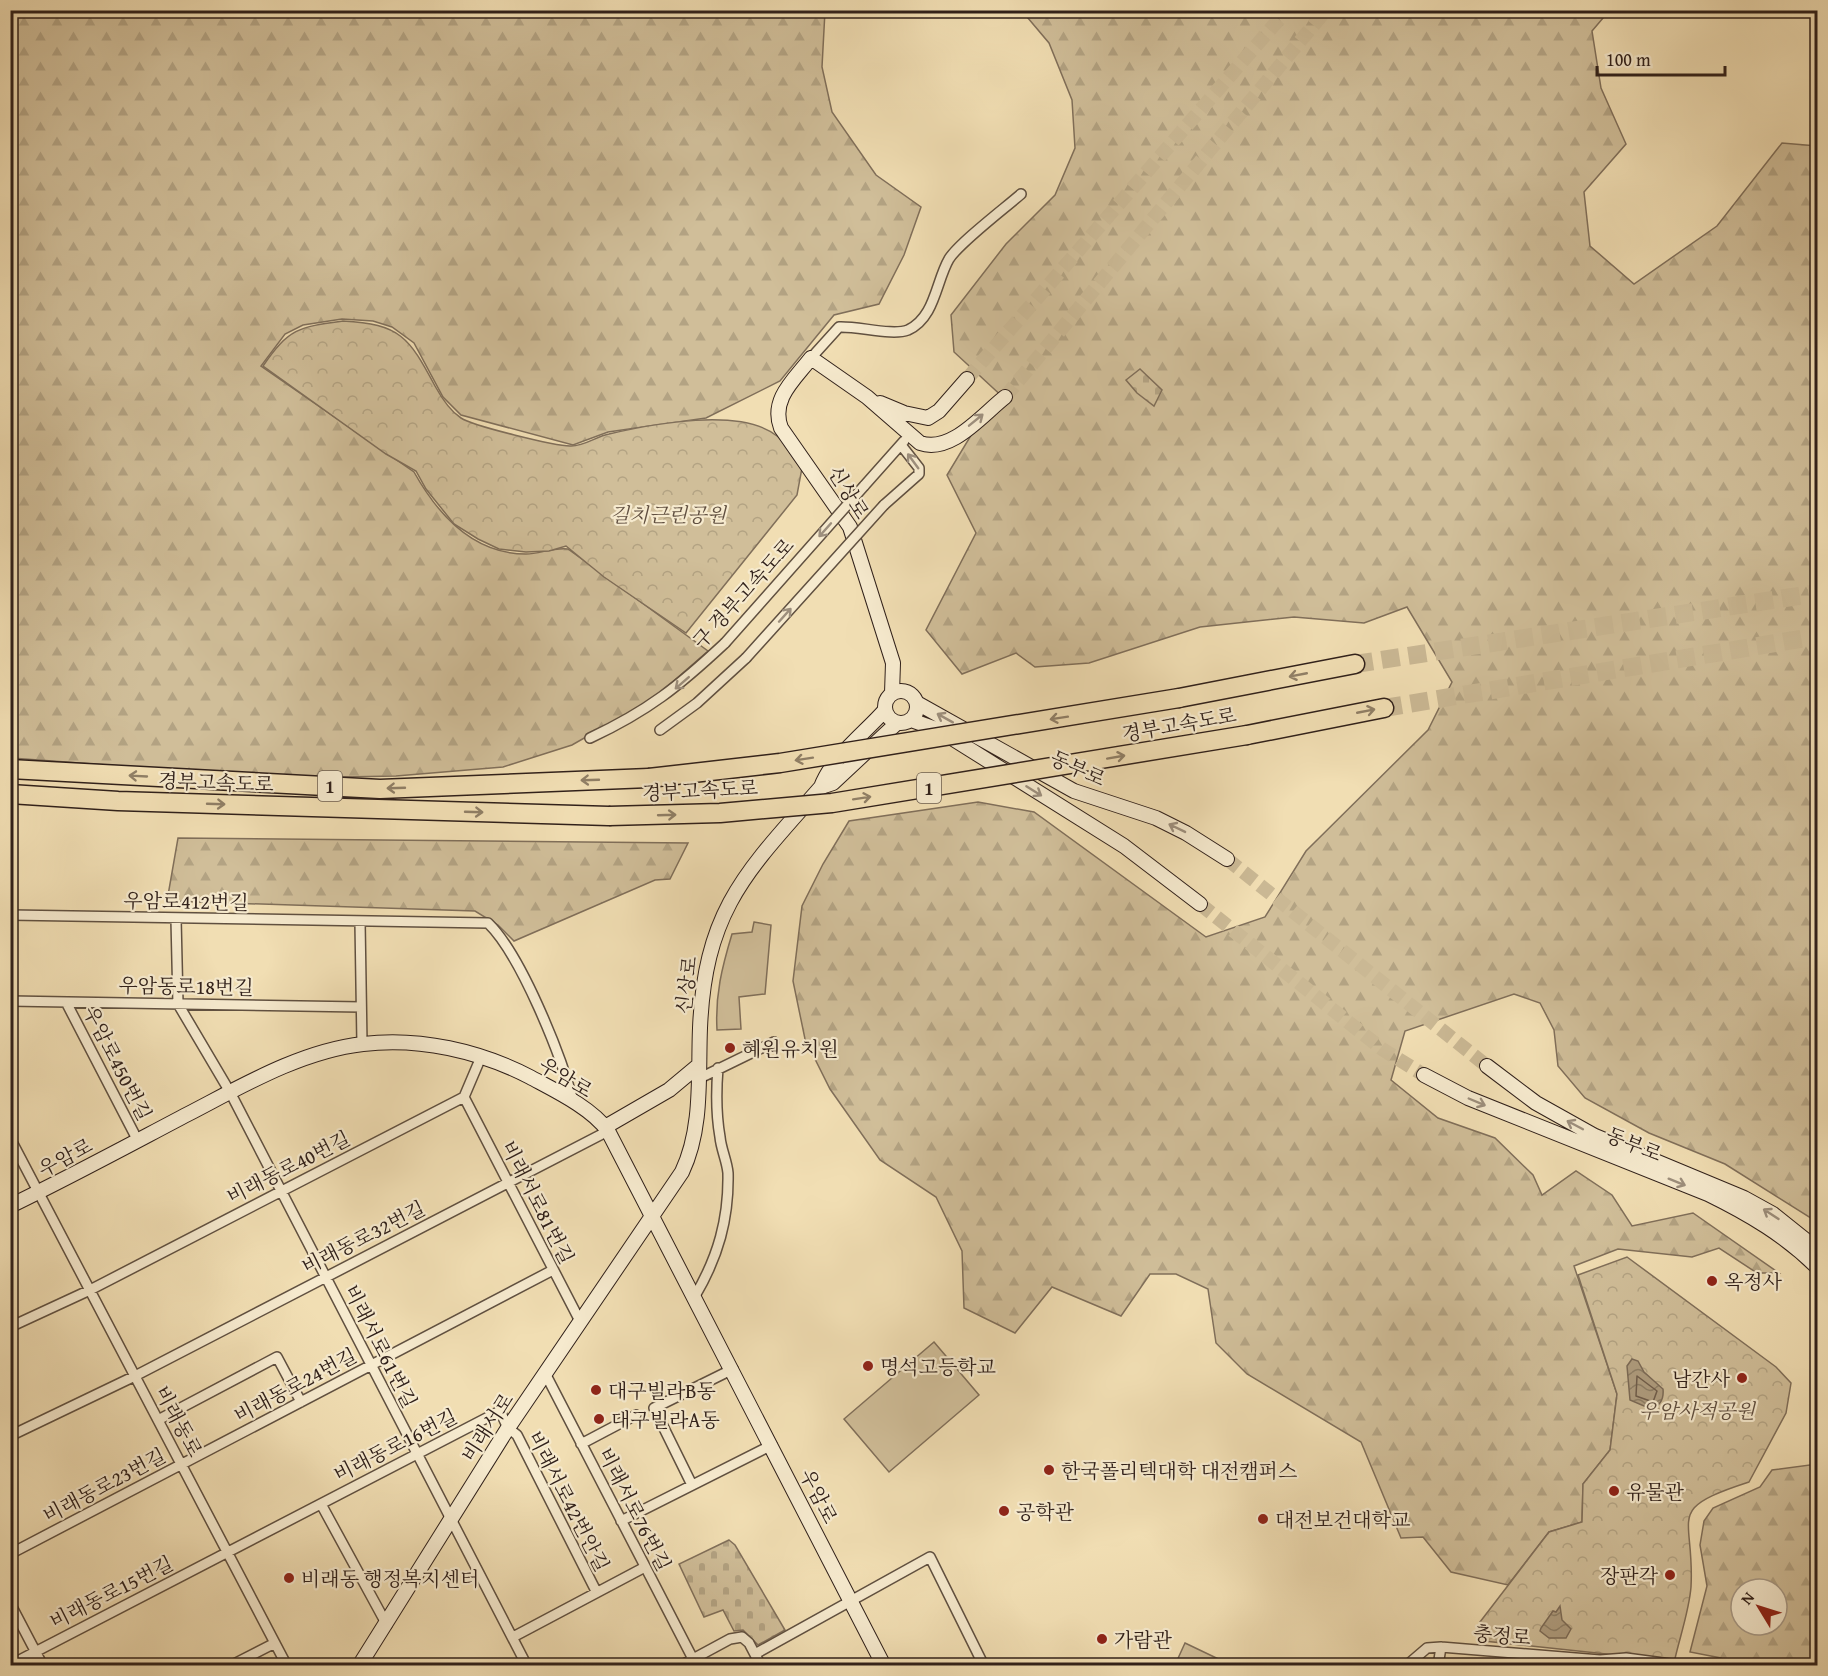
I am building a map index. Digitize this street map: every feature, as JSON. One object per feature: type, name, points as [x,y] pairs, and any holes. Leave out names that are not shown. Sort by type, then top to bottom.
[{"type":"highway","name":"경부고속도로","points":[[10,769],[380,789],[649,778],[780,763],[1179,698],[1355,664]]},
{"type":"highway","name":"경부고속도로","points":[[10,796],[609,816],[720,813],[832,803],[1247,735],[1384,708]]},
{"type":"main road","points":[[811,358],[867,397],[904,414],[928,418],[939,411],[967,379]]},
{"type":"main road","name":"신상로","points":[[811,358],[786,389],[777,417],[781,428],[850,527],[893,663]]},
{"type":"main road","points":[[867,397],[906,440],[930,446],[947,443],[1005,397]]},
{"type":"main road","points":[[892,693],[893,663]]},
{"type":"main road","points":[[821,787],[833,783],[917,712],[907,683],[893,663]]},
{"type":"main road","points":[[904,721],[889,718],[885,710],[886,700],[892,693],[901,690],[914,698]]},
{"type":"main road","name":"동부로","points":[[914,698],[1074,791],[1156,818],[1186,833],[1227,859]]},
{"type":"main road","points":[[821,787],[825,776],[885,710]]},
{"type":"main road","name":"동부로","points":[[904,721],[939,730],[1124,846],[1200,904]]},
{"type":"main road","name":"신상로","points":[[652,1213],[682,1172],[691,1153],[696,1124],[703,980],[710,950],[723,915],[743,878],[821,787]]},
{"type":"main road","name":"우암로","points":[[10,1206],[230,1092],[314,1056],[362,1044],[419,1042],[481,1057],[518,1071],[573,1101],[607,1129],[884,1665]]},
{"type":"main road","points":[[607,1129],[669,1090],[699,1065]]},
{"type":"main road","name":"동부로","points":[[1487,1066],[1536,1103],[1595,1136],[1744,1198],[1773,1214],[1818,1250]]},
{"type":"main road","name":"동부로","points":[[1424,1075],[1468,1098],[1708,1194],[1743,1211],[1769,1226],[1818,1269]]},
{"type":"main road","name":"비래서로","points":[[359,1665],[387,1625],[508,1428],[581,1323],[652,1213]]},
{"type":"main road","points":[[871,1665],[874,1645]]},
{"type":"street","name":"신상로","points":[[811,358],[839,327],[858,326],[877,331],[907,330],[918,323],[932,303],[950,257],[1021,194]]},
{"type":"street","name":"구 경부고속도로","points":[[590,738],[632,718],[672,691],[725,643],[906,440]]},
{"type":"street","points":[[660,730],[697,703],[746,658],[884,505],[919,474],[919,468],[906,440]]},
{"type":"street","name":"우암로412번길","points":[[10,915],[488,923],[504,938],[526,983],[567,1077],[573,1101]]},
{"type":"street","points":[[176,919],[178,1004]]},
{"type":"street","points":[[360,922],[362,1044]]},
{"type":"street","name":"우암동로18번길","points":[[10,1001],[361,1007]]},
{"type":"street","name":"우암로450번길","points":[[66,1002],[138,1141]]},
{"type":"street","name":"비래서로61번길","points":[[178,1004],[230,1092],[527,1665]]},
{"type":"street","points":[[698,1079],[774,1042]]},
{"type":"street","points":[[464,1097],[481,1057]]},
{"type":"street","points":[[695,1296],[720,1246],[726,1213],[728,1171],[720,1139],[716,1097],[718,1068]]},
{"type":"street","name":"비래서로81번길","points":[[464,1097],[581,1323]]},
{"type":"street","name":"비래동로40번길","points":[[10,1327],[90,1290],[464,1097]]},
{"type":"street","name":"비래동로32번길","points":[[10,1436],[135,1376],[607,1129]]},
{"type":"street","name":"비래동로","points":[[10,1138],[287,1665]]},
{"type":"street","name":"비래동로24번길","points":[[182,1465],[553,1270]]},
{"type":"street","points":[[158,1420],[277,1358],[301,1402]]},
{"type":"street","points":[[692,1485],[654,1408],[733,1369]]},
{"type":"street","name":"비래서로76번길","points":[[546,1375],[693,1659]]},
{"type":"street","name":"비래동로16번길","points":[[227,1552],[500,1411],[508,1428]]},
{"type":"street","points":[[581,1444],[636,1415]]},
{"type":"street","name":"비래서로42번안길","points":[[508,1428],[517,1435],[596,1591]]},
{"type":"street","points":[[621,1521],[772,1445]]},
{"type":"street","name":"비래동로23번길","points":[[10,1554],[182,1465]]},
{"type":"street","name":"비래동로16번길","points":[[321,1504],[387,1625]]},
{"type":"street","name":"비래동로15번길","points":[[10,1665],[227,1552]]},
{"type":"street","points":[[755,1654],[930,1557],[984,1665]]},
{"type":"street","name":"비래서로42번안길","points":[[513,1637],[645,1567]]},
{"type":"street","points":[[10,1604],[42,1665]]},
{"type":"street","points":[[680,1665],[730,1639],[742,1637],[760,1665]]},
{"type":"street","points":[[230,1665],[275,1643]]},
{"type":"street","points":[[1438,1665],[1441,1647]]},
{"type":"street","name":"충정로","points":[[1407,1665],[1427,1648],[1441,1647],[1601,1663],[1626,1658],[1686,1665]]},
{"type":"street","points":[[1521,1665],[1522,1654]]},
{"type":"green space","points":[[10,11],[825,11],[822,67],[832,112],[876,175],[921,207],[904,255],[879,304],[834,315],[780,381],[706,418],[608,432],[573,445],[461,415],[443,397],[414,343],[392,327],[373,321],[342,319],[303,325],[285,334],[261,366],[414,472],[446,517],[474,539],[507,552],[526,554],[568,549],[708,651],[653,699],[572,745],[503,767],[396,776],[286,778],[11,758]]},
{"type":"green space","points":[[1022,11],[1609,11],[1592,31],[1601,88],[1626,144],[1584,192],[1590,246],[1634,284],[1717,226],[1782,143],[1817,146],[1817,1222],[1725,1164],[1649,1133],[1585,1098],[1558,1066],[1554,1030],[1540,1003],[1514,994],[1405,1031],[1391,1080],[1438,1118],[1495,1138],[1533,1175],[1542,1195],[1576,1171],[1612,1195],[1632,1226],[1693,1213],[1779,1273],[1757,1273],[1719,1248],[1692,1257],[1618,1249],[1574,1266],[1617,1394],[1610,1450],[1583,1484],[1582,1522],[1549,1532],[1508,1585],[1451,1572],[1423,1537],[1401,1538],[1361,1442],[1247,1374],[1216,1343],[1208,1289],[1176,1274],[1150,1274],[1121,1316],[1052,1287],[1015,1333],[964,1308],[962,1251],[936,1197],[880,1160],[830,1089],[805,1039],[793,981],[802,906],[823,864],[849,821],[978,802],[1034,812],[1206,937],[1265,917],[1306,851],[1428,730],[1452,682],[1407,607],[1364,623],[1294,617],[1200,627],[1089,663],[1035,667],[1016,653],[962,674],[926,630],[976,533],[947,475],[973,432],[1006,400],[954,352],[951,315],[1006,244],[1055,195],[1075,148],[1072,100],[1049,43]]},
{"type":"green space","name":"길치근린공원","points":[[343,321],[378,326],[401,336],[418,356],[443,399],[457,415],[469,422],[514,435],[575,446],[609,434],[696,420],[742,422],[761,427],[784,443],[802,468],[797,495],[686,633],[604,577],[566,546],[549,551],[526,552],[499,549],[454,524],[426,489],[416,471],[386,454],[263,366],[280,344],[296,332],[316,325]]},
{"type":"green space","points":[[1140,369],[1162,390],[1154,406],[1137,393],[1126,380]]},
{"type":"green space","points":[[178,838],[688,843],[670,879],[655,880],[514,941],[498,925],[475,911],[167,901]]},
{"type":"green space","points":[[754,922],[771,925],[765,994],[739,997],[741,1029],[717,1030],[720,981],[732,934],[752,932]]},
{"type":"green space","name":"우암사적공원","points":[[1627,1257],[1776,1367],[1791,1383],[1786,1413],[1749,1482],[1704,1500],[1694,1508],[1689,1518],[1691,1587],[1674,1663],[1484,1641],[1480,1622],[1549,1532],[1582,1522],[1583,1484],[1610,1450],[1617,1394],[1578,1275]]},
{"type":"green space","points":[[934,1342],[979,1395],[889,1472],[844,1419]]},
{"type":"green space","points":[[1817,1464],[1817,1665],[1726,1665],[1721,1658],[1690,1652],[1707,1586],[1700,1545],[1704,1521],[1713,1508],[1760,1487],[1772,1470]]},
{"type":"green space","points":[[729,1540],[735,1545],[785,1630],[758,1645],[743,1630],[734,1631],[723,1610],[704,1617],[679,1564]]},
{"type":"green space","points":[[1185,1643],[1231,1665],[1175,1665]]},
{"type":"water","points":[[1632,1359],[1638,1361],[1644,1372],[1663,1389],[1661,1402],[1651,1409],[1630,1400],[1627,1366]]},
{"type":"water","points":[[1560,1606],[1562,1620],[1571,1629],[1566,1638],[1549,1638],[1540,1631],[1541,1628],[1553,1611],[1556,1612]]},
{"type":"tunnel","points":[[967,379],[1287,10]]},
{"type":"tunnel","points":[[1005,397],[1326,10]]},
{"type":"tunnel","points":[[1355,664],[1818,593]]},
{"type":"tunnel","points":[[1384,708],[1818,636]]},
{"type":"tunnel","points":[[1227,859],[1487,1066]]},
{"type":"tunnel","points":[[1200,904],[1382,1049],[1424,1075]]},
{"type":"place","name":"혜원유치원","points":[[730,1048]]},
{"type":"place","name":"옥정사","points":[[1712,1281]]},
{"type":"place","name":"명석고등학교","points":[[868,1366]]},
{"type":"place","name":"남간사","points":[[1742,1378]]},
{"type":"place","name":"대구빌라B동","points":[[596,1390]]},
{"type":"place","name":"대구빌라A동","points":[[599,1419]]},
{"type":"place","name":"한국폴리텍대학 대전캠퍼스","points":[[1049,1470]]},
{"type":"place","name":"유물관","points":[[1614,1491]]},
{"type":"place","name":"공학관","points":[[1004,1511]]},
{"type":"place","name":"대전보건대학교","points":[[1263,1519]]},
{"type":"place","name":"장판각","points":[[1670,1575]]},
{"type":"place","name":"비래동 행정복지센터","points":[[289,1578]]},
{"type":"place","name":"가람관","points":[[1102,1639]]}]
